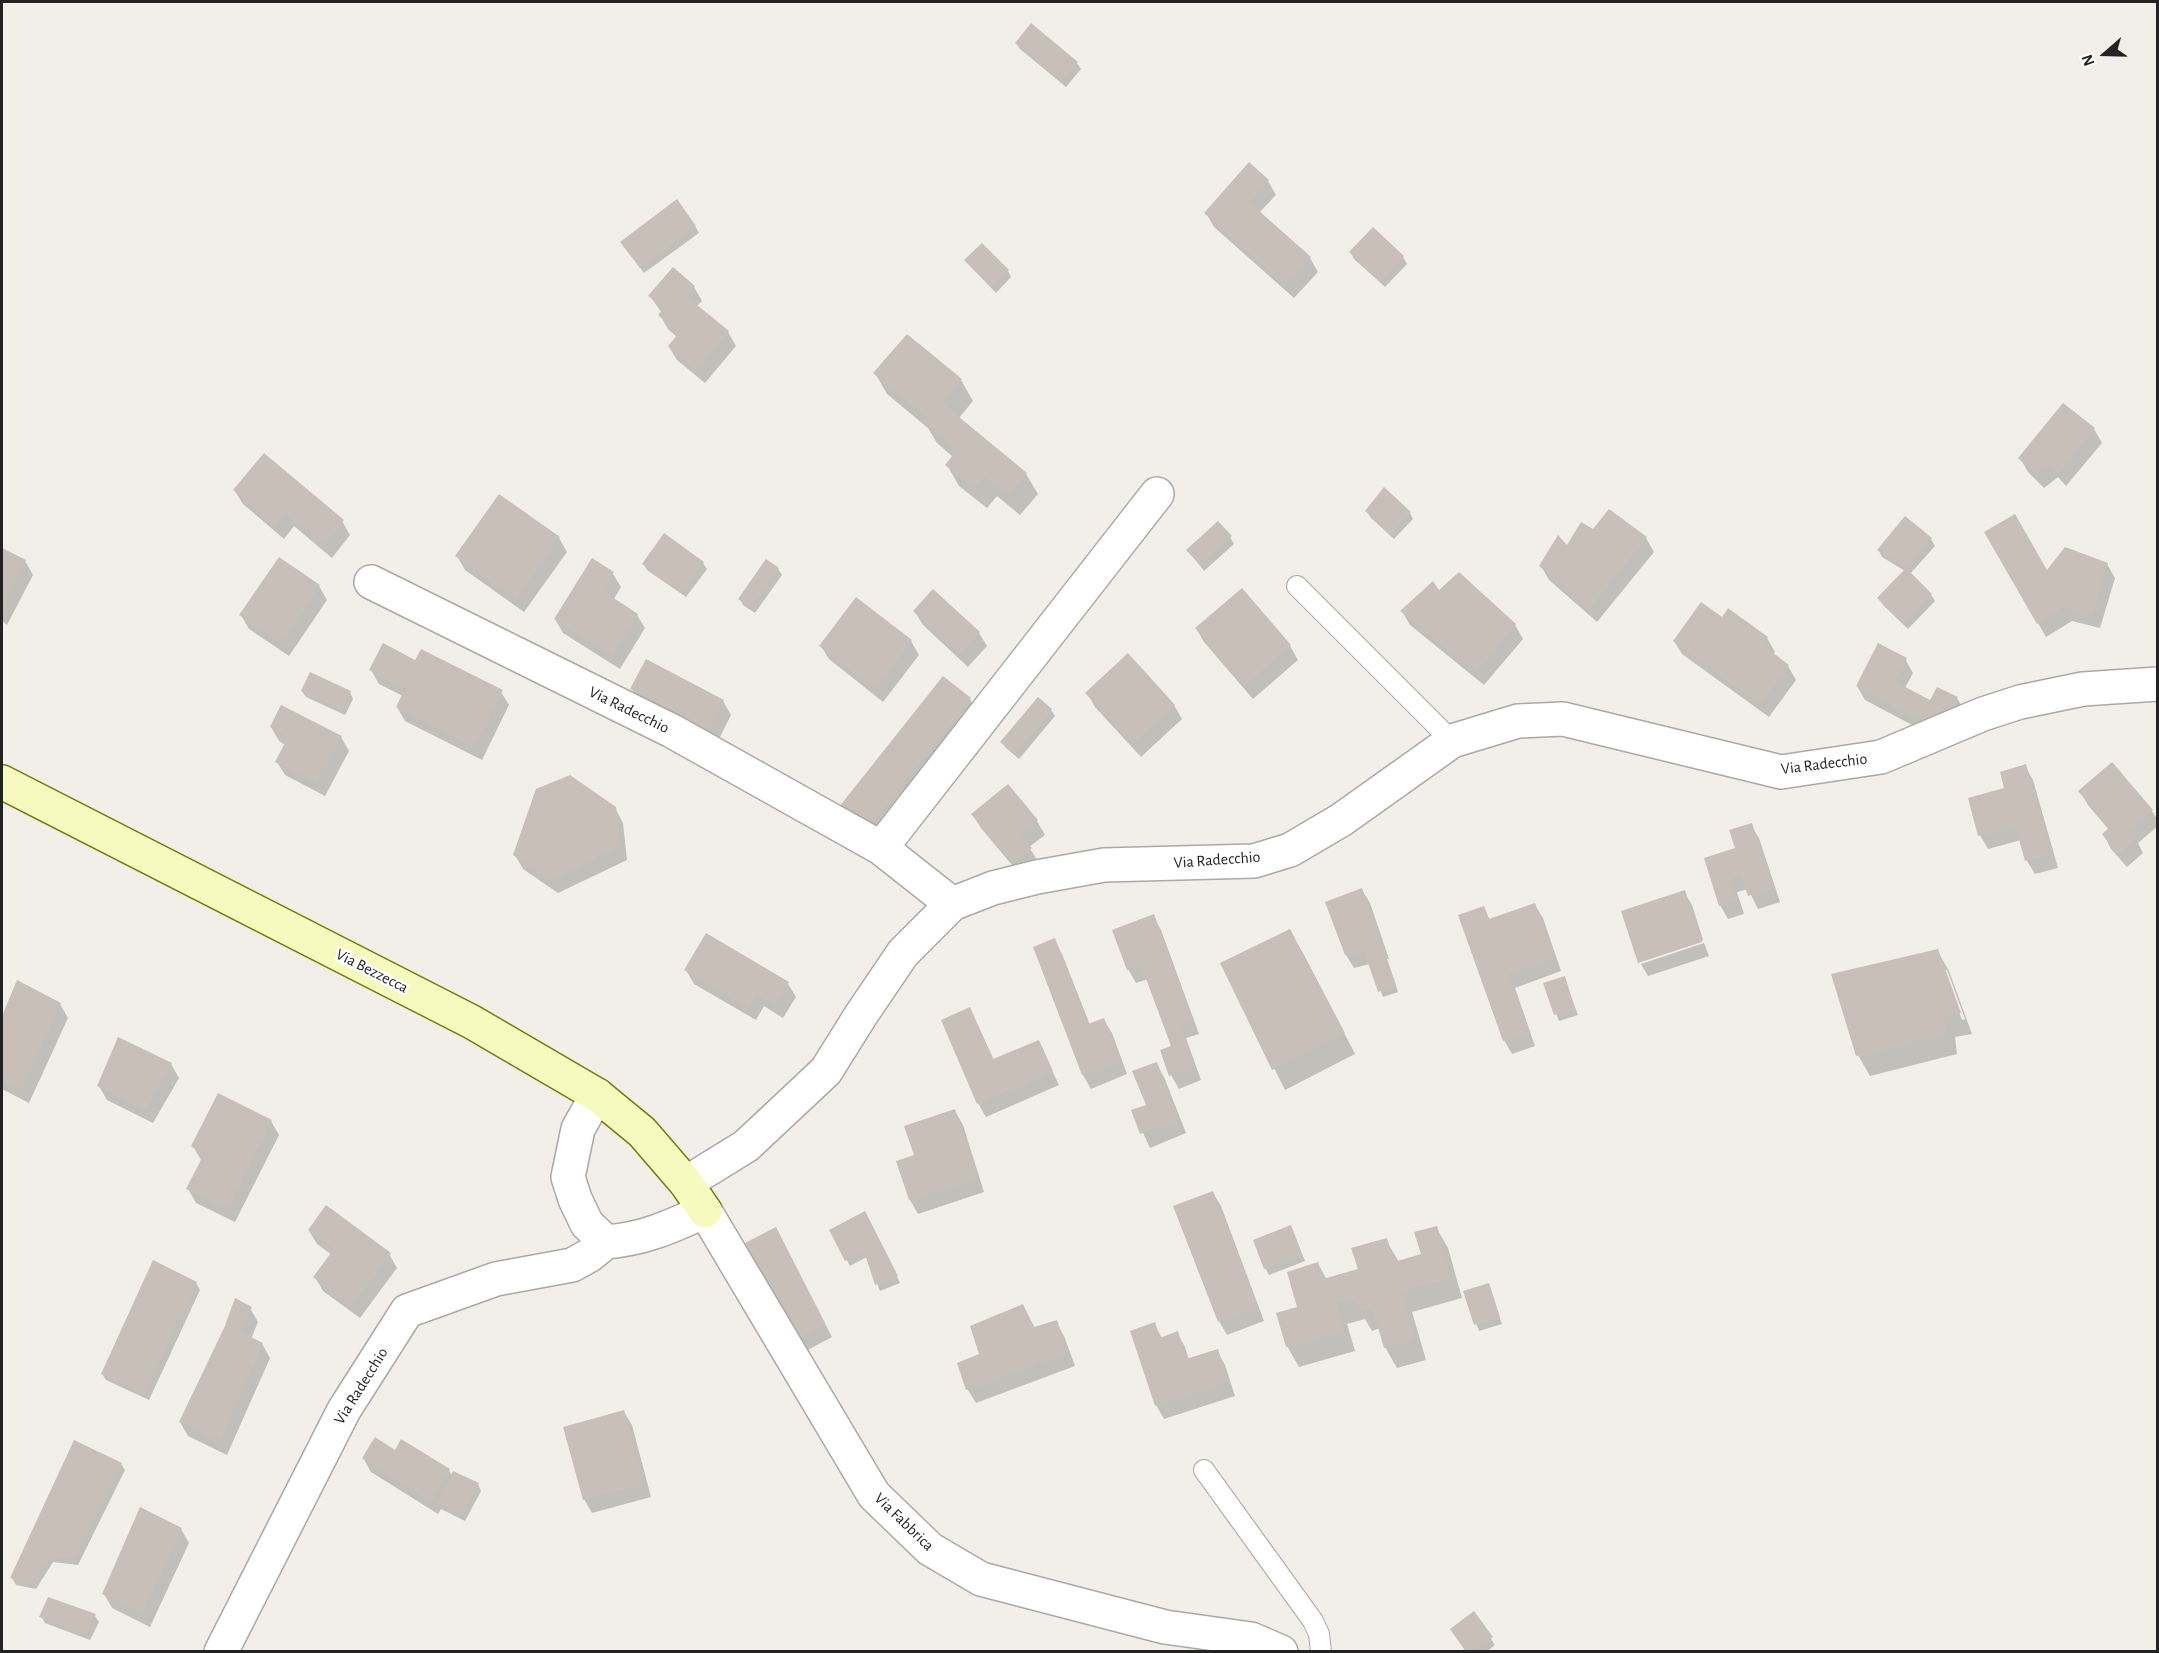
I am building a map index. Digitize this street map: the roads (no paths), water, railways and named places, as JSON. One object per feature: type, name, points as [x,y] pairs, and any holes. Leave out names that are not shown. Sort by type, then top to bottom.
[{"type":"street","points":[[881,848],[1157,494]]},
{"type":"street","name":"Via Radecchio","points":[[371,582],[672,731],[881,848],[952,904]]},
{"type":"street","name":"Via Radecchio","points":[[686,1183],[746,1146],[826,1071],[903,953],[952,904],[993,888],[1037,877],[1104,866],[1254,861],[1290,850],[1341,820],[1452,741],[1518,721],[1563,719],[1781,772],[1881,758],[1983,714],[2020,702],[2083,689],[2157,684]]},
{"type":"street","name":"Via Bezzecca","points":[[2,782],[472,1022],[597,1095],[642,1132],[686,1183],[705,1210]]},
{"type":"street","points":[[597,1095],[578,1129],[568,1177],[587,1224],[606,1242],[632,1240],[668,1228],[705,1210]]},
{"type":"street","name":"Via Fabbrica","points":[[705,1210],[874,1496],[930,1549],[981,1579],[1165,1627],[1251,1639],[1281,1652]]},
{"type":"street","name":"Via Radecchio","points":[[221,1652],[344,1410],[407,1311],[496,1279],[572,1265],[590,1256],[606,1242]]},
{"type":"lane","points":[[1297,586],[1452,741]]},
{"type":"lane","points":[[1204,1470],[1313,1621],[1319,1634],[1321,1652]]}]
